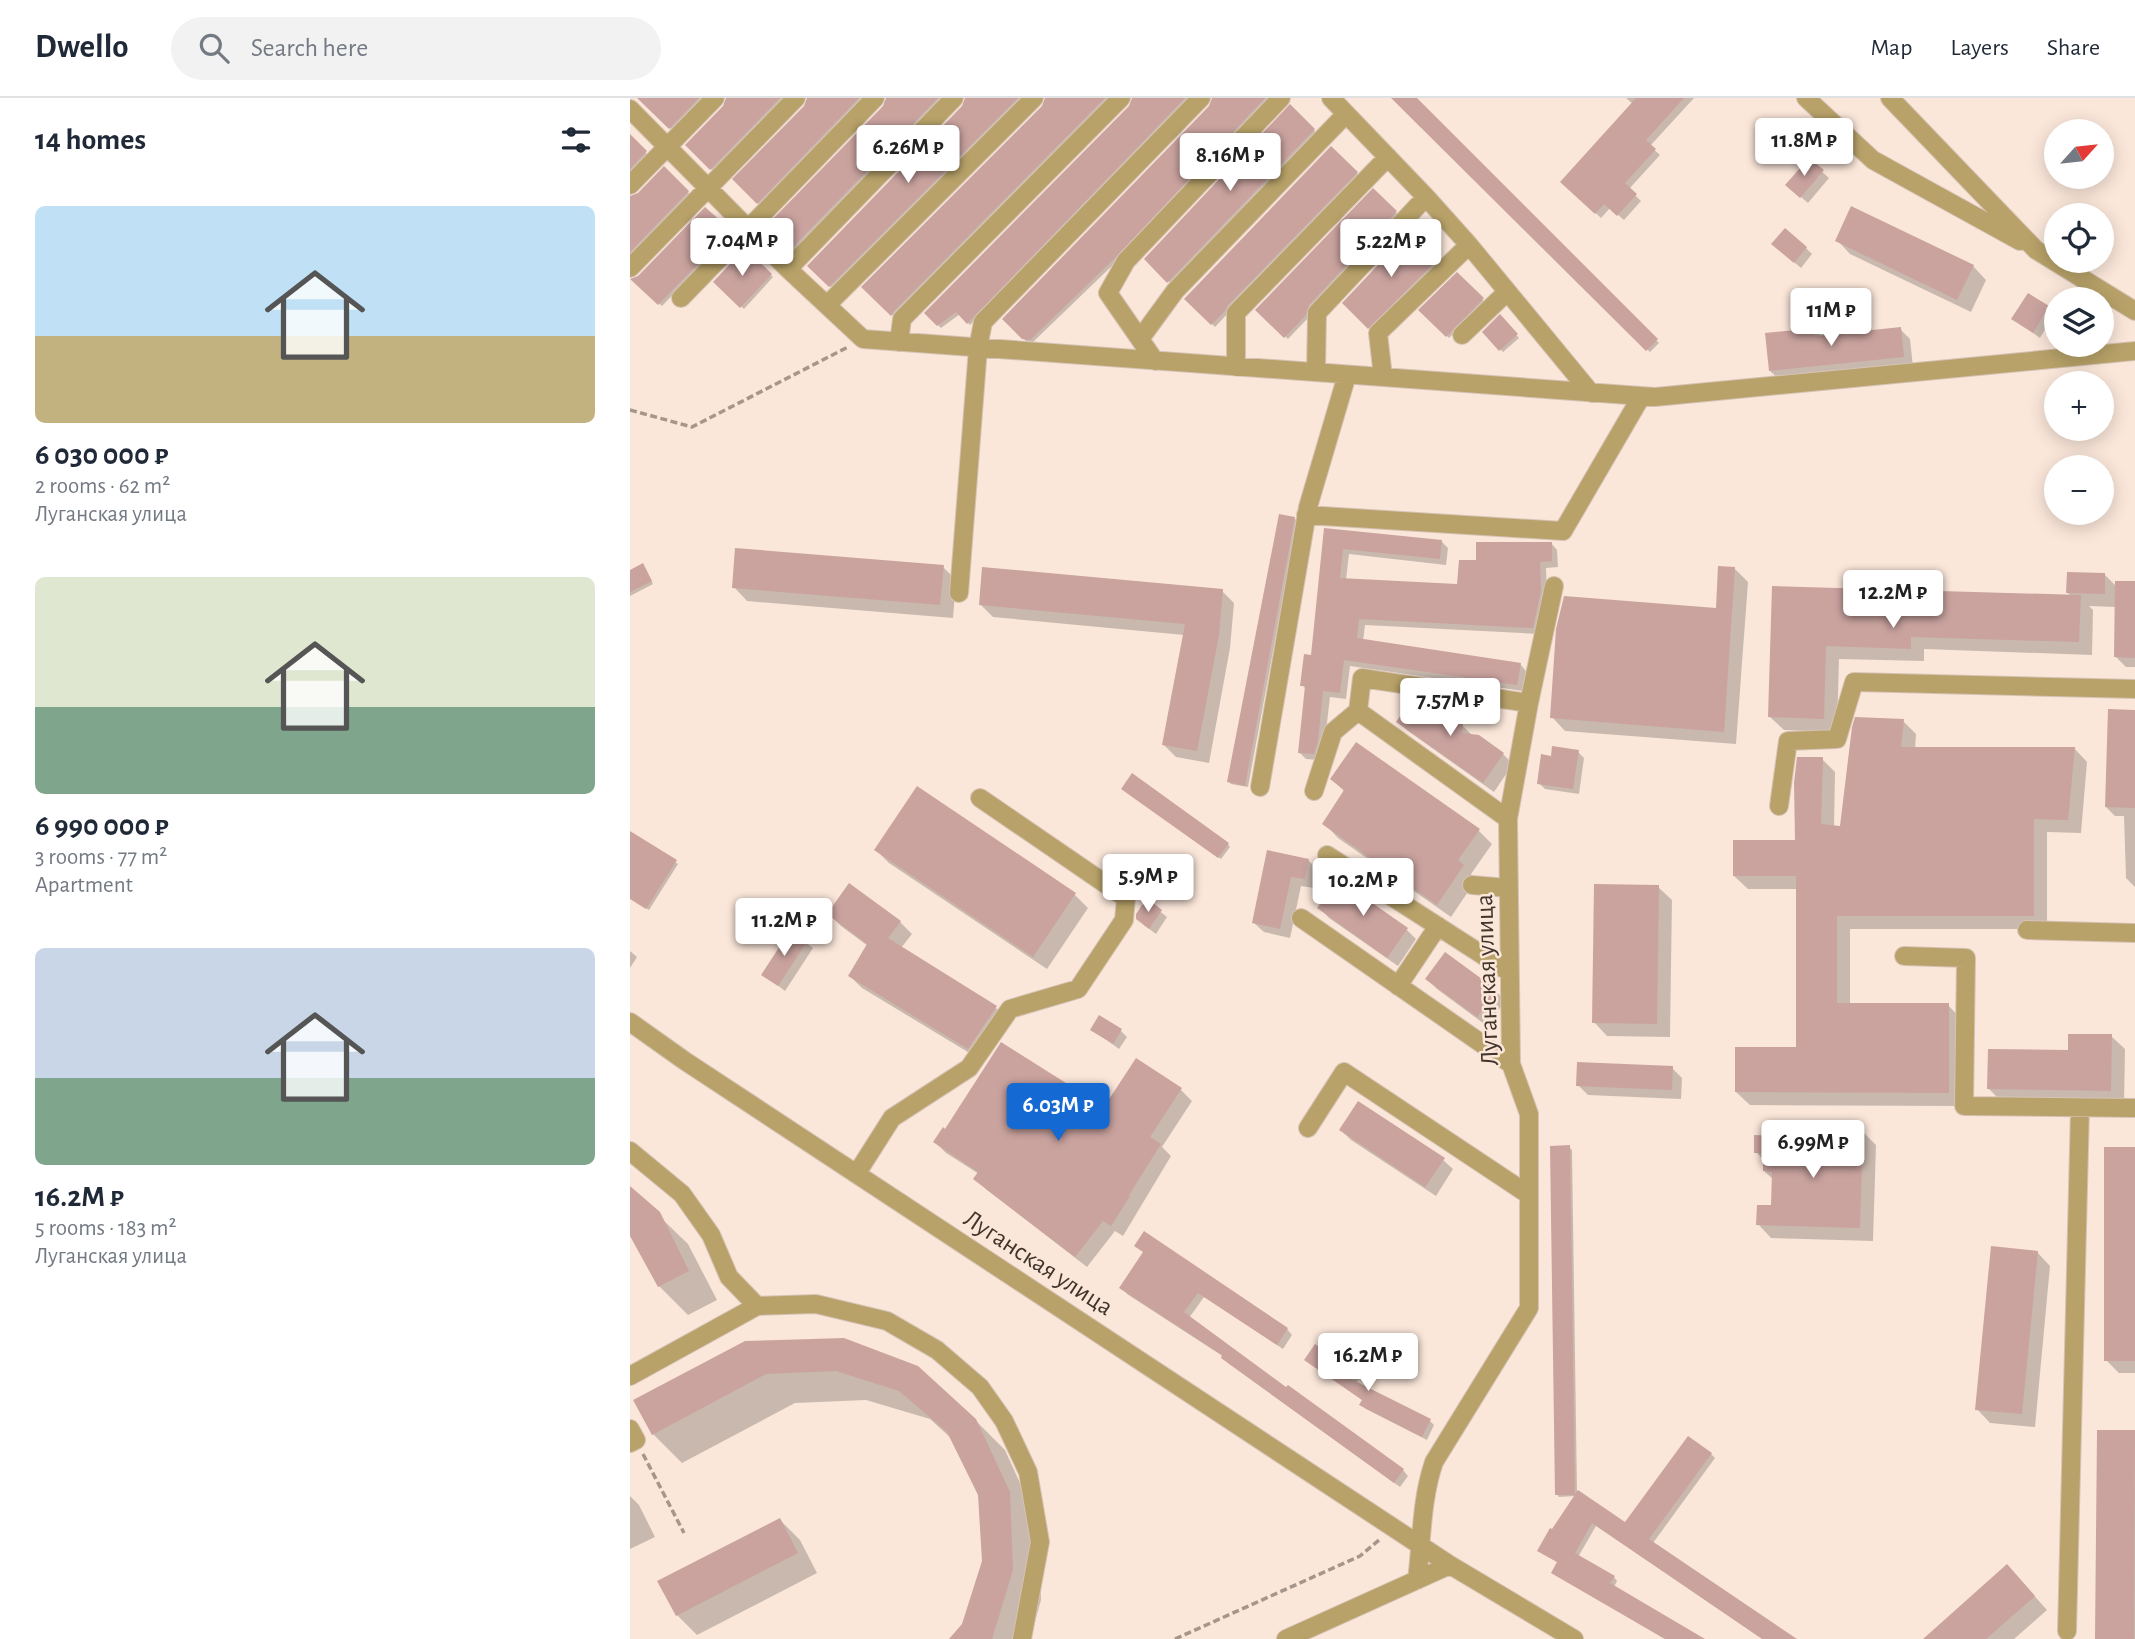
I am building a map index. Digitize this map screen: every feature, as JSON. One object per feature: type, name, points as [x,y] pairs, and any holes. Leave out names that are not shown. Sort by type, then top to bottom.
[{"type":"street","points":[[630,104],[636,98]]},
{"type":"street","points":[[630,185],[715,98]]},
{"type":"street","points":[[630,268],[796,98]]},
{"type":"street","points":[[681,298],[875,98]]},
{"type":"street","points":[[788,269],[954,98]]},
{"type":"street","points":[[827,305],[1034,98]]},
{"type":"street","points":[[899,342],[902,319],[1121,98]]},
{"type":"street","points":[[960,593],[982,322],[1201,98]]},
{"type":"street","points":[[1155,361],[1108,293],[1126,261],[1281,98]]},
{"type":"street","points":[[1331,98],[1469,245],[1591,393]]},
{"type":"street","points":[[1806,98],[1873,160],[2036,250],[2135,311]]},
{"type":"street","points":[[1890,98],[2036,250]]},
{"type":"street","points":[[1902,98],[1910,121]]},
{"type":"street","points":[[630,109],[788,269],[863,339],[1641,397],[2135,351]]},
{"type":"street","points":[[1140,339],[1175,291],[1346,114]]},
{"type":"street","points":[[1236,367],[1236,313],[1388,157]]},
{"type":"street","points":[[1316,372],[1317,313],[1426,197]]},
{"type":"street","points":[[1382,377],[1378,333],[1469,245]]},
{"type":"street","points":[[1462,335],[1507,292]]},
{"type":"street","points":[[1260,787],[1306,515],[1347,375]]},
{"type":"street","points":[[1306,515],[1563,531],[1641,397]]},
{"type":"street","name":"Луганская улица","points":[[1417,1580],[1427,1483],[1434,1462],[1528,1308],[1529,1114],[1511,1064],[1508,819],[1554,586]]},
{"type":"street","points":[[1314,791],[1333,732],[1358,711],[1362,678],[1529,703]]},
{"type":"street","points":[[1779,806],[1788,741],[1837,739],[1854,682],[2135,689]]},
{"type":"street","points":[[1358,711],[1508,819]]},
{"type":"street","points":[[857,1173],[892,1118],[969,1069],[1010,1009],[1078,989],[1124,920],[1126,898],[980,798]]},
{"type":"street","points":[[1327,855],[1510,972]]},
{"type":"street","points":[[1472,885],[1508,888]]},
{"type":"street","points":[[1301,918],[1511,1064]]},
{"type":"street","points":[[1398,986],[1438,926]]},
{"type":"street","points":[[2027,930],[2135,933]]},
{"type":"street","points":[[1904,956],[1966,958],[1964,1107],[2135,1108]]},
{"type":"street","name":"Луганская улица","points":[[630,1022],[1450,1565],[1574,1639]]},
{"type":"street","points":[[1308,1128],[1343,1072],[1529,1195]]},
{"type":"street","points":[[2067,1631],[2080,1108]]},
{"type":"street","points":[[630,1151],[682,1194],[711,1235],[729,1277],[757,1306]]},
{"type":"street","points":[[630,1376],[757,1306],[816,1304],[887,1321],[937,1350],[980,1387],[1004,1421],[1028,1472],[1040,1542],[1022,1639]]},
{"type":"street","points":[[1286,1639],[1450,1565]]},
{"type":"path","points":[[630,410],[692,427],[863,339]]},
{"type":"path","points":[[632,1437],[684,1533]]},
{"type":"path","points":[[1175,1639],[1360,1556],[1394,1527]]},
{"type":"building","points":[[637,98],[699,98],[669,129]]},
{"type":"building","points":[[726,98],[780,98],[710,170],[685,145],[723,106]]},
{"type":"building","points":[[807,98],[859,98],[757,204],[732,179],[804,106]]},
{"type":"building","points":[[886,98],[938,98],[791,249],[767,225],[883,106]]},
{"type":"building","points":[[965,98],[1018,98],[829,287],[807,266],[962,106]]},
{"type":"building","points":[[1045,98],[1105,98],[891,316],[861,287],[1042,106]]},
{"type":"building","points":[[1132,98],[1185,98],[967,324],[956,312],[937,326],[924,313],[1129,106]]},
{"type":"building","points":[[1212,98],[1265,98],[1114,259],[1030,340],[1022,339],[1002,319],[1209,106]]},
{"type":"building","points":[[1391,98],[1417,98],[1658,339],[1646,351]]},
{"type":"building","points":[[1636,98],[1684,98],[1646,140],[1656,149],[1625,183],[1637,194],[1617,216],[1604,204],[1595,214],[1560,182]]},
{"type":"building","points":[[1290,104],[1315,129],[1167,283],[1144,259]]},
{"type":"building","points":[[630,134],[647,151],[630,169]]},
{"type":"building","points":[[1331,146],[1358,172],[1211,325],[1184,299]]},
{"type":"building","points":[[1809,158],[1824,170],[1800,198],[1785,185]]},
{"type":"building","points":[[664,166],[689,191],[630,252],[630,196],[638,193]]},
{"type":"building","points":[[1373,188],[1397,211],[1309,305],[1306,315],[1284,338],[1255,310]]},
{"type":"building","points":[[1851,206],[1974,265],[1957,300],[1835,241]]},
{"type":"building","points":[[705,207],[731,230],[658,305],[630,279],[638,276]]},
{"type":"building","points":[[1413,228],[1441,256],[1368,329],[1342,303]]},
{"type":"building","points":[[1785,228],[1807,247],[1794,263],[1771,244]]},
{"type":"building","points":[[745,248],[772,274],[740,308],[713,282]]},
{"type":"building","points":[[1457,272],[1484,298],[1446,337],[1418,310]]},
{"type":"building","points":[[2028,293],[2044,303],[2044,314],[2033,333],[2011,319]]},
{"type":"building","points":[[1500,314],[1518,334],[1499,351],[1482,332]]},
{"type":"building","points":[[1901,327],[1904,357],[1769,371],[1765,333],[1815,328],[1815,336]]},
{"type":"building","points":[[1279,514],[1295,517],[1245,786],[1227,782]]},
{"type":"building","points":[[1324,528],[1442,540],[1440,559],[1343,549],[1340,578],[1457,584],[1459,560],[1476,560],[1476,542],[1552,542],[1552,561],[1540,562],[1541,591],[1533,628],[1359,619],[1357,638],[1521,663],[1517,685],[1344,660],[1340,693],[1323,691],[1318,741],[1314,754],[1298,753],[1305,686],[1300,686],[1304,654],[1311,655]]},
{"type":"building","points":[[735,548],[944,565],[940,605],[732,588]]},
{"type":"building","points":[[643,563],[652,581],[630,592],[630,570]]},
{"type":"building","points":[[1718,566],[1735,567],[1724,732],[1550,718],[1556,629],[1564,596],[1716,608]]},
{"type":"building","points":[[982,567],[1223,589],[1219,635],[1197,751],[1162,745],[1185,624],[979,605]]},
{"type":"building","points":[[2067,572],[2105,573],[2105,594],[2066,593]]},
{"type":"building","points":[[2115,581],[2135,581],[2135,658],[2114,657]]},
{"type":"building","points":[[1772,586],[2081,595],[2079,642],[1911,637],[1911,649],[1826,646],[1824,719],[1768,717]]},
{"type":"building","points":[[1413,697],[1429,699],[1463,724],[1462,733],[1479,735],[1504,753],[1483,783],[1396,722]]},
{"type":"building","points":[[2108,709],[2135,710],[2135,808],[2105,807]]},
{"type":"building","points":[[1855,717],[1904,719],[1901,747],[2075,747],[2068,820],[2034,819],[2034,916],[1837,916],[1837,1003],[1949,1003],[1949,1093],[1735,1092],[1735,1047],[1796,1047],[1796,876],[1733,876],[1733,840],[1795,840],[1794,783],[1797,757],[1823,757],[1821,824],[1840,826]]},
{"type":"building","points":[[1356,742],[1480,829],[1458,860],[1464,865],[1437,905],[1322,824],[1344,790],[1330,779]]},
{"type":"building","points":[[1552,746],[1579,750],[1573,789],[1537,784],[1541,754],[1551,756]]},
{"type":"building","points":[[1132,773],[1229,843],[1218,858],[1121,789]]},
{"type":"building","points":[[917,786],[1076,893],[1033,957],[874,850]]},
{"type":"building","points":[[630,831],[677,860],[646,909],[630,899]]},
{"type":"building","points":[[1267,850],[1309,859],[1305,879],[1291,877],[1280,929],[1252,923]]},
{"type":"building","points":[[1338,879],[1408,928],[1387,958],[1317,908]]},
{"type":"building","points":[[849,883],[901,921],[888,938],[997,1006],[968,1049],[848,976],[867,944],[827,914]]},
{"type":"building","points":[[1594,884],[1659,885],[1657,1024],[1592,1023]]},
{"type":"building","points":[[1147,898],[1162,910],[1149,929],[1136,919],[1136,914]]},
{"type":"building","points":[[791,929],[808,940],[778,986],[761,975]]},
{"type":"building","points":[[1445,952],[1497,990],[1477,1017],[1425,979]]},
{"type":"building","points":[[1099,1015],[1122,1029],[1113,1044],[1090,1030]]},
{"type":"building","points":[[2068,1034],[2112,1034],[2111,1091],[1987,1089],[1988,1049],[2068,1050]]},
{"type":"building","points":[[1001,1042],[1104,1107],[1136,1058],[1182,1088],[1150,1137],[1161,1144],[1130,1196],[1111,1226],[1103,1221],[1075,1257],[973,1179],[978,1172],[933,1142],[943,1127],[945,1129]]},
{"type":"building","points":[[1577,1062],[1673,1066],[1672,1090],[1576,1086]]},
{"type":"building","points":[[1358,1101],[1445,1158],[1425,1187],[1339,1130]]},
{"type":"building","points":[[1844,1129],[1863,1130],[1860,1228],[1756,1225],[1757,1205],[1771,1205],[1772,1172],[1763,1171],[1763,1153],[1754,1153],[1754,1135],[1843,1138]]},
{"type":"building","points":[[1570,1145],[1575,1495],[1555,1495],[1550,1146]]},
{"type":"building","points":[[2104,1147],[2135,1147],[2135,1361],[2104,1361]]},
{"type":"building","points":[[630,1186],[660,1212],[689,1271],[658,1287],[630,1236]]},
{"type":"building","points":[[1144,1231],[1288,1328],[1277,1345],[1198,1293],[1184,1312],[1404,1469],[1394,1483],[1221,1358],[1222,1355],[1119,1288],[1143,1252],[1134,1246]]},
{"type":"building","points":[[1991,1246],[2038,1251],[2022,1414],[1975,1410]]},
{"type":"building","points":[[844,1338],[918,1366],[976,1419],[1010,1492],[1013,1570],[992,1639],[949,1639],[962,1624],[982,1561],[978,1495],[947,1432],[899,1391],[836,1371],[766,1374],[652,1435],[633,1400],[745,1341]]},
{"type":"building","points":[[1315,1344],[1355,1372],[1351,1379],[1431,1419],[1422,1437],[1359,1405],[1362,1400],[1304,1360]]},
{"type":"building","points":[[2097,1430],[2135,1430],[2134,1639],[2095,1639]]},
{"type":"building","points":[[1688,1436],[1712,1453],[1649,1539],[1797,1639],[1762,1639],[1592,1523],[1575,1553],[1615,1576],[1610,1583],[1705,1639],[1665,1639],[1551,1573],[1557,1562],[1537,1551],[1578,1490],[1625,1522]]},
{"type":"building","points":[[780,1518],[798,1553],[676,1616],[657,1581]]},
{"type":"building","points":[[2007,1564],[2035,1596],[1986,1639],[1923,1639]]}]
